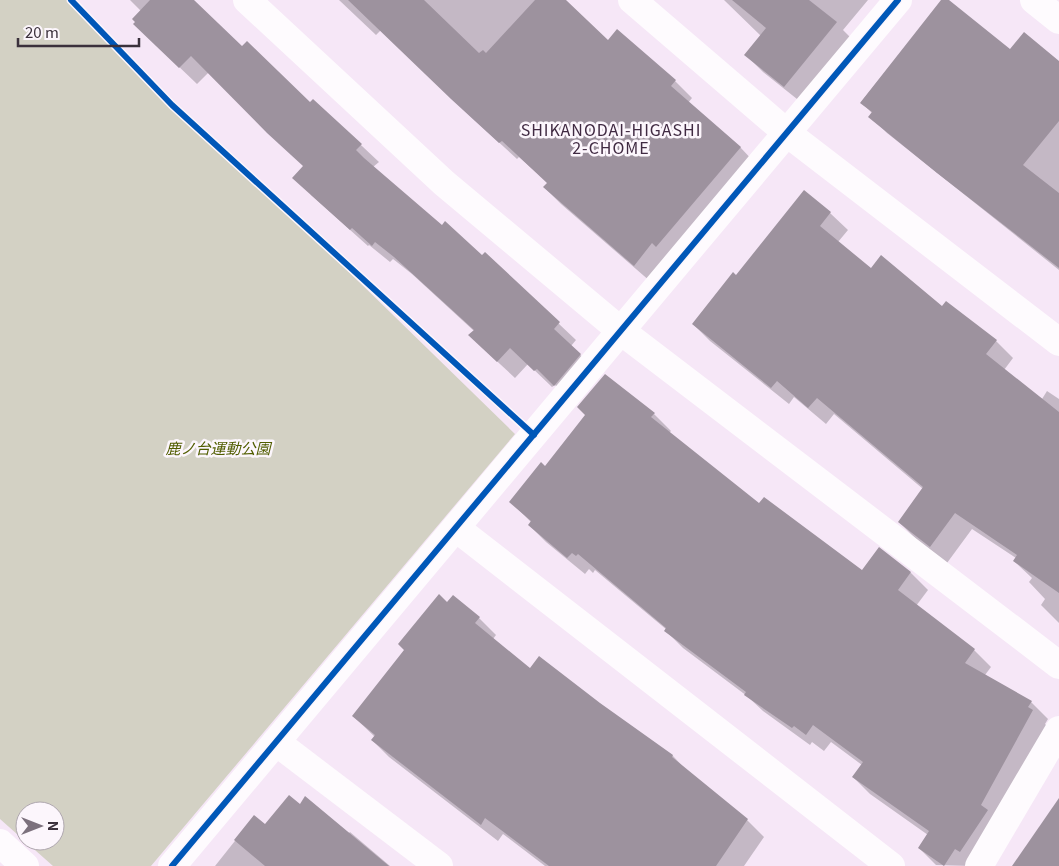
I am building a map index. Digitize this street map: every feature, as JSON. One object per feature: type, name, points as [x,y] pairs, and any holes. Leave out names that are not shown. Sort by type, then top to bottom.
[{"type":"street","points":[[247,0],[444,183],[621,332],[1059,665]]},
{"type":"street","points":[[632,0],[788,133],[1059,342]]},
{"type":"street","points":[[172,866],[898,0]]},
{"type":"street","points":[[1034,0],[1059,20]]},
{"type":"street","points":[[456,528],[891,866]]},
{"type":"street","points":[[979,866],[1059,730]]},
{"type":"street","points":[[276,742],[439,866]]},
{"type":"street","points":[[0,843],[25,866]]},
{"type":"green space","name":"鹿ノ台運動公園","points":[[0,0],[70,0],[515,434],[151,866],[53,866],[36,851],[65,851],[65,801],[15,801],[15,832],[0,819]]},
{"type":"building","points":[[150,0],[194,0],[242,46],[247,41],[310,102],[313,99],[362,144],[356,150],[364,158],[442,225],[445,221],[482,255],[485,252],[560,322],[554,329],[581,354],[554,386],[537,369],[534,371],[510,348],[497,362],[468,335],[474,330],[394,257],[375,242],[372,246],[352,228],[350,230],[292,178],[303,166],[267,133],[191,56],[179,68],[133,24],[135,22],[132,19]]},
{"type":"building","points":[[348,0],[424,0],[479,53],[483,50],[486,53],[535,0],[566,0],[608,40],[617,29],[676,80],[671,86],[741,147],[656,247],[652,243],[634,266],[543,187],[547,183],[502,141],[499,143],[451,99]]},
{"type":"building","points":[[732,0],[809,0],[837,22],[784,87],[744,55],[766,28]]},
{"type":"building","points":[[941,0],[949,0],[1010,49],[1024,32],[1059,61],[1059,121],[1023,165],[1059,193],[1059,268],[868,117],[872,112],[860,103]]},
{"type":"building","points":[[804,190],[831,212],[820,226],[871,268],[881,255],[942,306],[946,301],[997,340],[986,354],[1059,412],[1059,593],[1013,561],[1017,555],[955,513],[930,547],[898,522],[923,487],[817,398],[808,408],[777,381],[771,388],[692,324],[733,272],[736,275]]},
{"type":"building","points":[[605,374],[655,413],[651,417],[759,503],[764,497],[862,570],[879,547],[911,572],[898,590],[975,649],[965,663],[1032,701],[1028,707],[1033,710],[981,805],[988,810],[960,852],[955,849],[944,866],[918,848],[929,831],[852,777],[863,762],[813,725],[806,735],[794,726],[792,728],[744,695],[746,692],[664,631],[666,628],[578,554],[576,556],[572,553],[567,558],[528,525],[531,521],[509,502],[541,462],[545,466],[585,415],[577,407]]},
{"type":"building","points":[[439,594],[447,602],[453,595],[480,617],[475,623],[530,668],[539,656],[600,703],[673,755],[672,757],[748,819],[716,866],[549,866],[485,818],[481,825],[371,740],[375,735],[352,716],[404,650],[398,644]]},
{"type":"building","points":[[289,795],[300,804],[305,796],[389,866],[265,866],[234,840],[254,815],[265,824]]},
{"type":"building","points":[[1059,798],[1059,866],[1012,866]]},
{"type":"cycle path","points":[[71,0],[172,105],[534,435]]},
{"type":"cycle path","points":[[172,866],[898,0]]},
{"type":"district","name":"SHIKANODAI-HIGASHI 2-CHOME","points":[[611,139]]}]
